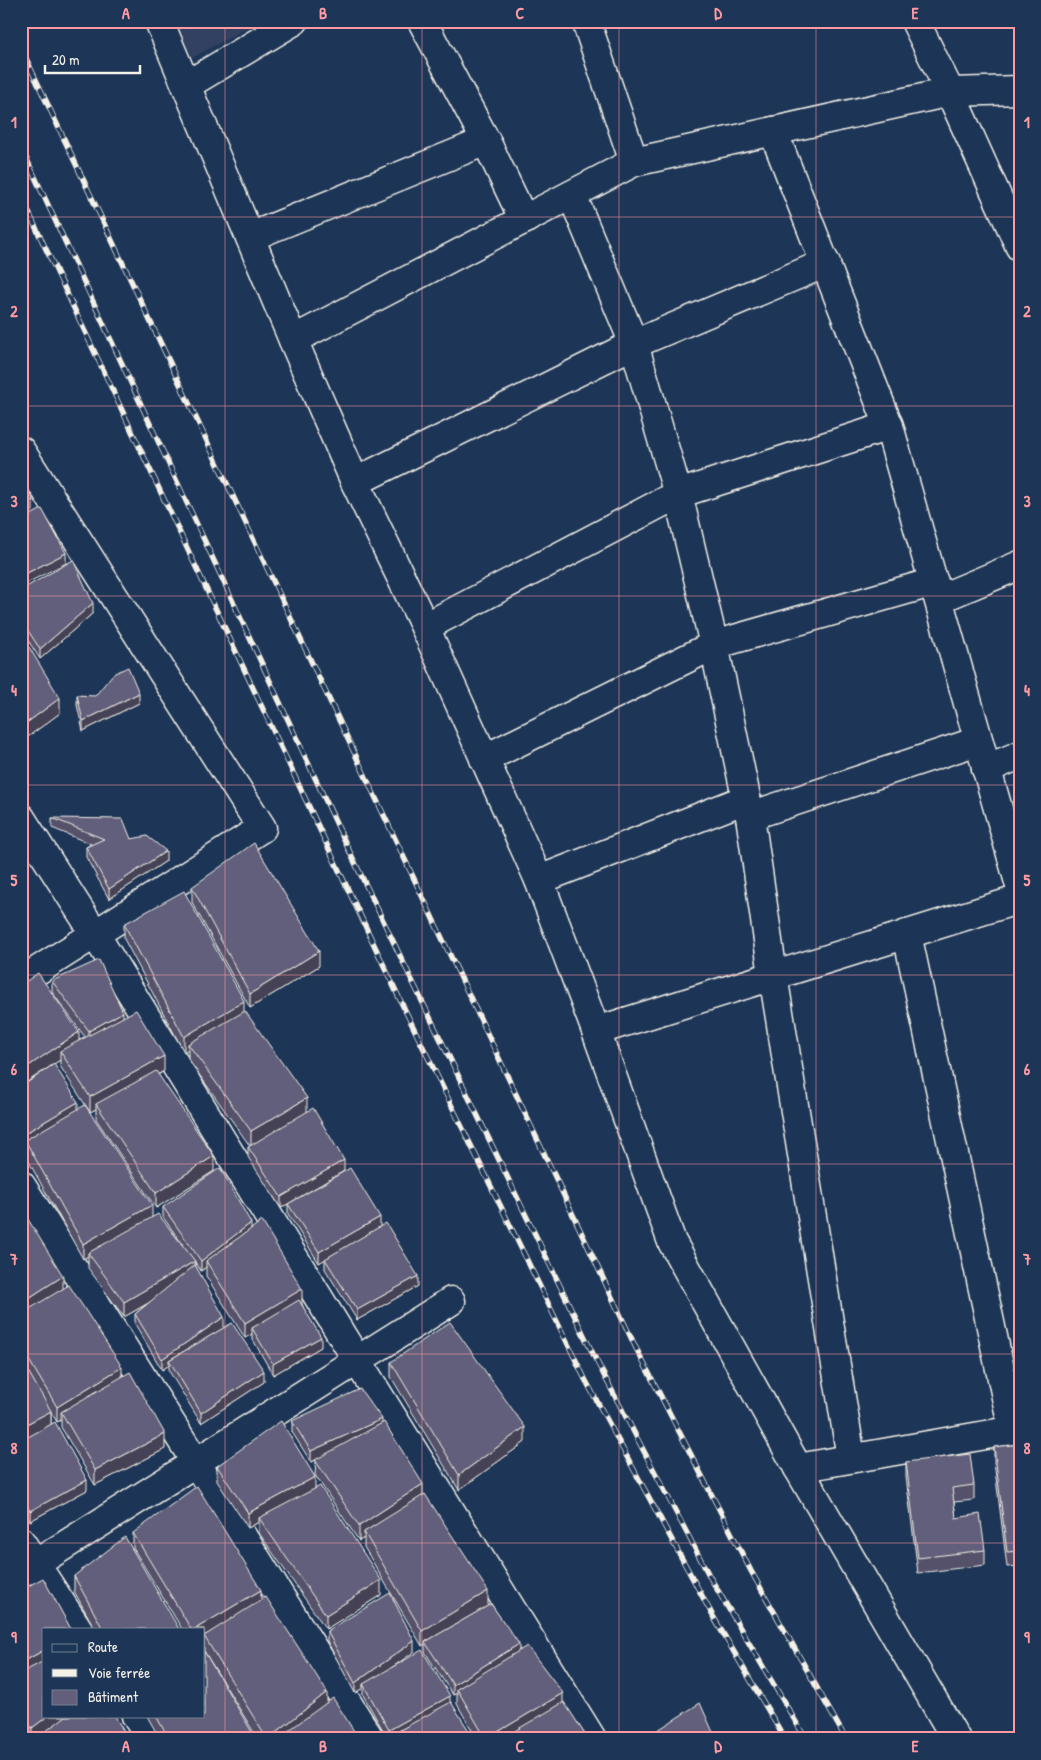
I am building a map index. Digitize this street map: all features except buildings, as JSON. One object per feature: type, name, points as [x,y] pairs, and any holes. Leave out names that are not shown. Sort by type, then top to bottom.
[{"type":"street","points":[[159,21],[355,482],[425,627],[539,880],[672,1242],[798,1468],[956,1739]]},
{"type":"street","points":[[187,86],[294,21]]},
{"type":"street","points":[[422,21],[486,141],[524,220]]},
{"type":"street","points":[[586,21],[634,162]]},
{"type":"street","points":[[915,21],[950,92],[1020,246]]},
{"type":"street","points":[[293,340],[634,162],[950,92],[1020,90]]},
{"type":"street","points":[[774,131],[889,426],[1020,886]]},
{"type":"street","points":[[250,237],[486,141]]},
{"type":"street","points":[[572,195],[634,344],[678,494],[714,645],[748,808],[772,975],[851,1458]]},
{"type":"street","points":[[355,482],[634,344],[826,263]]},
{"type":"street","points":[[425,627],[678,494],[889,426]]},
{"type":"street","points":[[21,451],[262,828],[21,981]]},
{"type":"street","points":[[484,759],[714,645],[936,590],[1020,565]]},
{"type":"street","points":[[539,880],[748,808],[978,741]]},
{"type":"street","points":[[986,770],[1020,755]]},
{"type":"street","points":[[21,818],[96,934],[356,1360],[592,1739]]},
{"type":"street","points":[[596,1031],[1020,899]]},
{"type":"street","points":[[798,1468],[1016,1429],[907,934]]},
{"type":"street","points":[[21,1185],[370,1739]]},
{"type":"street","points":[[77,1628],[26,1560],[195,1463],[451,1301]]},
{"type":"street","points":[[137,1718],[151,1739]]},
{"type":"shaded area","points":[[174,21],[260,21],[192,58]]},
{"type":"railway","points":[[21,48],[636,1348],[751,1571],[846,1739]]},
{"type":"railway","points":[[21,147],[345,842],[596,1360],[711,1579],[806,1739]]},
{"type":"railway","points":[[21,196],[403,1006],[585,1379],[714,1618],[785,1739]]}]
